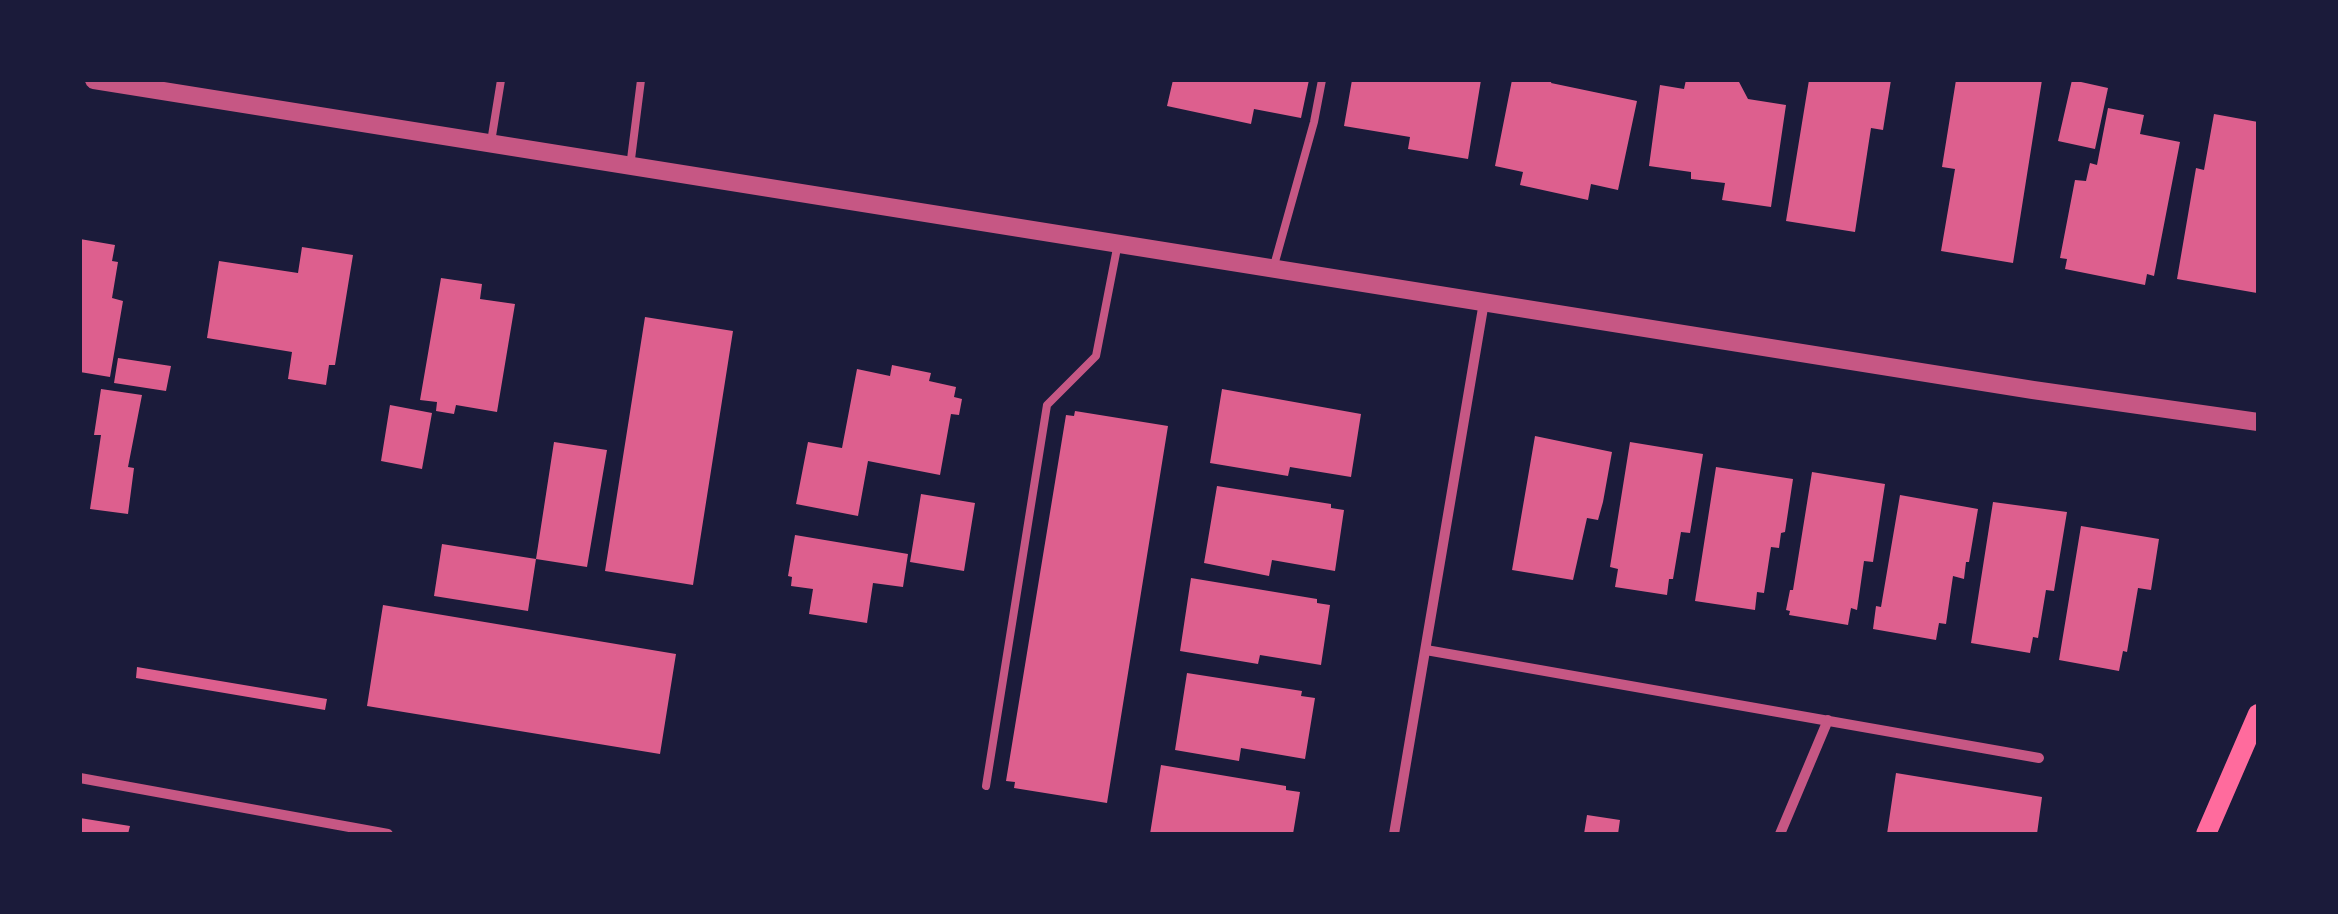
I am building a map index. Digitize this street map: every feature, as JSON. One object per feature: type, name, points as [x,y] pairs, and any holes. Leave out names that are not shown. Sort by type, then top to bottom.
[{"type":"main road","points":[[2206,834],[2257,719]]},
{"type":"street","points":[[94,80],[2171,412],[2258,422]]},
{"type":"street","points":[[1394,834],[1484,302]]},
{"type":"street","points":[[1426,650],[2039,758]]},
{"type":"street","points":[[1780,834],[1828,720]]},
{"type":"street","points":[[80,778],[388,834]]},
{"type":"lane","points":[[492,142],[502,80]]},
{"type":"lane","points":[[630,167],[641,80]]},
{"type":"lane","points":[[1273,268],[1322,80]]},
{"type":"lane","points":[[986,786],[1047,406],[1096,356],[1118,243]]},
{"type":"building","points":[[1173,80],[1309,80],[1301,118],[1254,109],[1251,124],[1167,106]]},
{"type":"building","points":[[1352,80],[1481,80],[1468,159],[1408,149],[1410,137],[1344,126]]},
{"type":"building","points":[[1512,80],[1552,80],[1551,83],[1637,101],[1618,190],[1591,184],[1588,200],[1520,185],[1523,172],[1495,166]]},
{"type":"building","points":[[1686,80],[1738,80],[1748,99],[1786,105],[1771,207],[1722,200],[1725,183],[1691,179],[1691,172],[1649,166],[1660,85],[1684,89]]},
{"type":"building","points":[[1809,80],[1891,80],[1883,130],[1871,128],[1855,232],[1786,221]]},
{"type":"building","points":[[1956,80],[2042,80],[2013,263],[1941,251],[1955,169],[1942,167]]},
{"type":"building","points":[[2072,80],[2108,88],[2095,149],[2058,141]]},
{"type":"building","points":[[2108,108],[2144,115],[2140,134],[2180,142],[2154,276],[2147,274],[2145,285],[2065,269],[2067,259],[2060,258],[2075,180],[2086,181],[2090,163],[2097,165]]},
{"type":"building","points":[[2214,114],[2258,122],[2257,293],[2177,279],[2196,168],[2204,170]]},
{"type":"building","points":[[80,239],[115,245],[112,261],[118,262],[112,298],[123,301],[110,377],[80,372]]},
{"type":"building","points":[[302,247],[353,255],[335,365],[329,365],[326,385],[288,379],[292,352],[207,338],[219,261],[298,273]]},
{"type":"building","points":[[441,278],[482,284],[480,299],[515,304],[497,412],[456,405],[454,414],[436,411],[437,402],[420,400]]},
{"type":"building","points":[[645,317],[733,331],[693,585],[605,571]]},
{"type":"building","points":[[118,358],[171,366],[166,391],[114,383]]},
{"type":"building","points":[[892,365],[931,373],[929,381],[956,387],[954,397],[962,399],[959,415],[951,414],[940,475],[868,461],[858,516],[796,504],[808,442],[842,448],[857,369],[890,376]]},
{"type":"building","points":[[101,389],[142,395],[128,467],[134,468],[128,514],[90,509],[101,435],[94,435]]},
{"type":"building","points":[[1222,389],[1361,414],[1351,477],[1290,467],[1288,476],[1210,463]]},
{"type":"building","points":[[390,405],[432,413],[422,469],[381,461]]},
{"type":"building","points":[[1075,411],[1168,426],[1107,803],[1014,788],[1015,782],[1006,781],[1066,415],[1074,416]]},
{"type":"building","points":[[1535,436],[1612,452],[1598,520],[1587,518],[1573,580],[1512,570]]},
{"type":"building","points":[[554,442],[607,450],[587,567],[536,559]]},
{"type":"building","points":[[1630,442],[1703,454],[1690,533],[1681,532],[1667,595],[1615,587],[1618,569],[1610,567]]},
{"type":"building","points":[[1716,467],[1793,479],[1785,532],[1781,533],[1779,548],[1771,547],[1764,593],[1757,592],[1755,610],[1695,601]]},
{"type":"building","points":[[1812,472],[1885,484],[1873,562],[1864,561],[1857,610],[1851,608],[1848,625],[1789,615],[1786,610],[1793,590]]},
{"type":"building","points":[[1217,486],[1331,504],[1331,508],[1344,510],[1335,571],[1272,560],[1269,576],[1204,563]]},
{"type":"building","points":[[921,494],[975,503],[964,571],[910,562]]},
{"type":"building","points":[[1900,495],[1978,509],[1964,579],[1953,576],[1946,624],[1939,623],[1936,640],[1873,629],[1876,606],[1881,607]]},
{"type":"building","points":[[1993,502],[2067,512],[2054,591],[2046,590],[2038,638],[2033,637],[2030,653],[1971,643]]},
{"type":"building","points":[[2081,526],[2159,539],[2151,590],[2138,588],[2127,652],[2123,651],[2119,671],[2059,660]]},
{"type":"building","points":[[795,535],[908,554],[903,587],[873,583],[867,623],[809,614],[813,589],[791,586],[792,577],[788,576]]},
{"type":"building","points":[[442,544],[536,559],[528,611],[434,596]]},
{"type":"building","points":[[1191,578],[1317,599],[1317,603],[1330,605],[1321,665],[1260,655],[1258,664],[1180,651]]},
{"type":"building","points":[[383,605],[676,654],[660,754],[367,706]]},
{"type":"building","points":[[137,667],[327,699],[325,710],[136,678]]},
{"type":"building","points":[[1187,673],[1302,691],[1301,696],[1315,698],[1305,759],[1241,748],[1239,761],[1175,750]]},
{"type":"building","points":[[1161,765],[1286,786],[1286,790],[1300,792],[1293,834],[1150,834]]},
{"type":"building","points":[[1896,773],[2042,797],[2037,834],[1887,834]]},
{"type":"building","points":[[1587,815],[1620,820],[1618,834],[1584,834]]},
{"type":"building","points":[[80,818],[130,826],[128,834],[80,834]]}]
